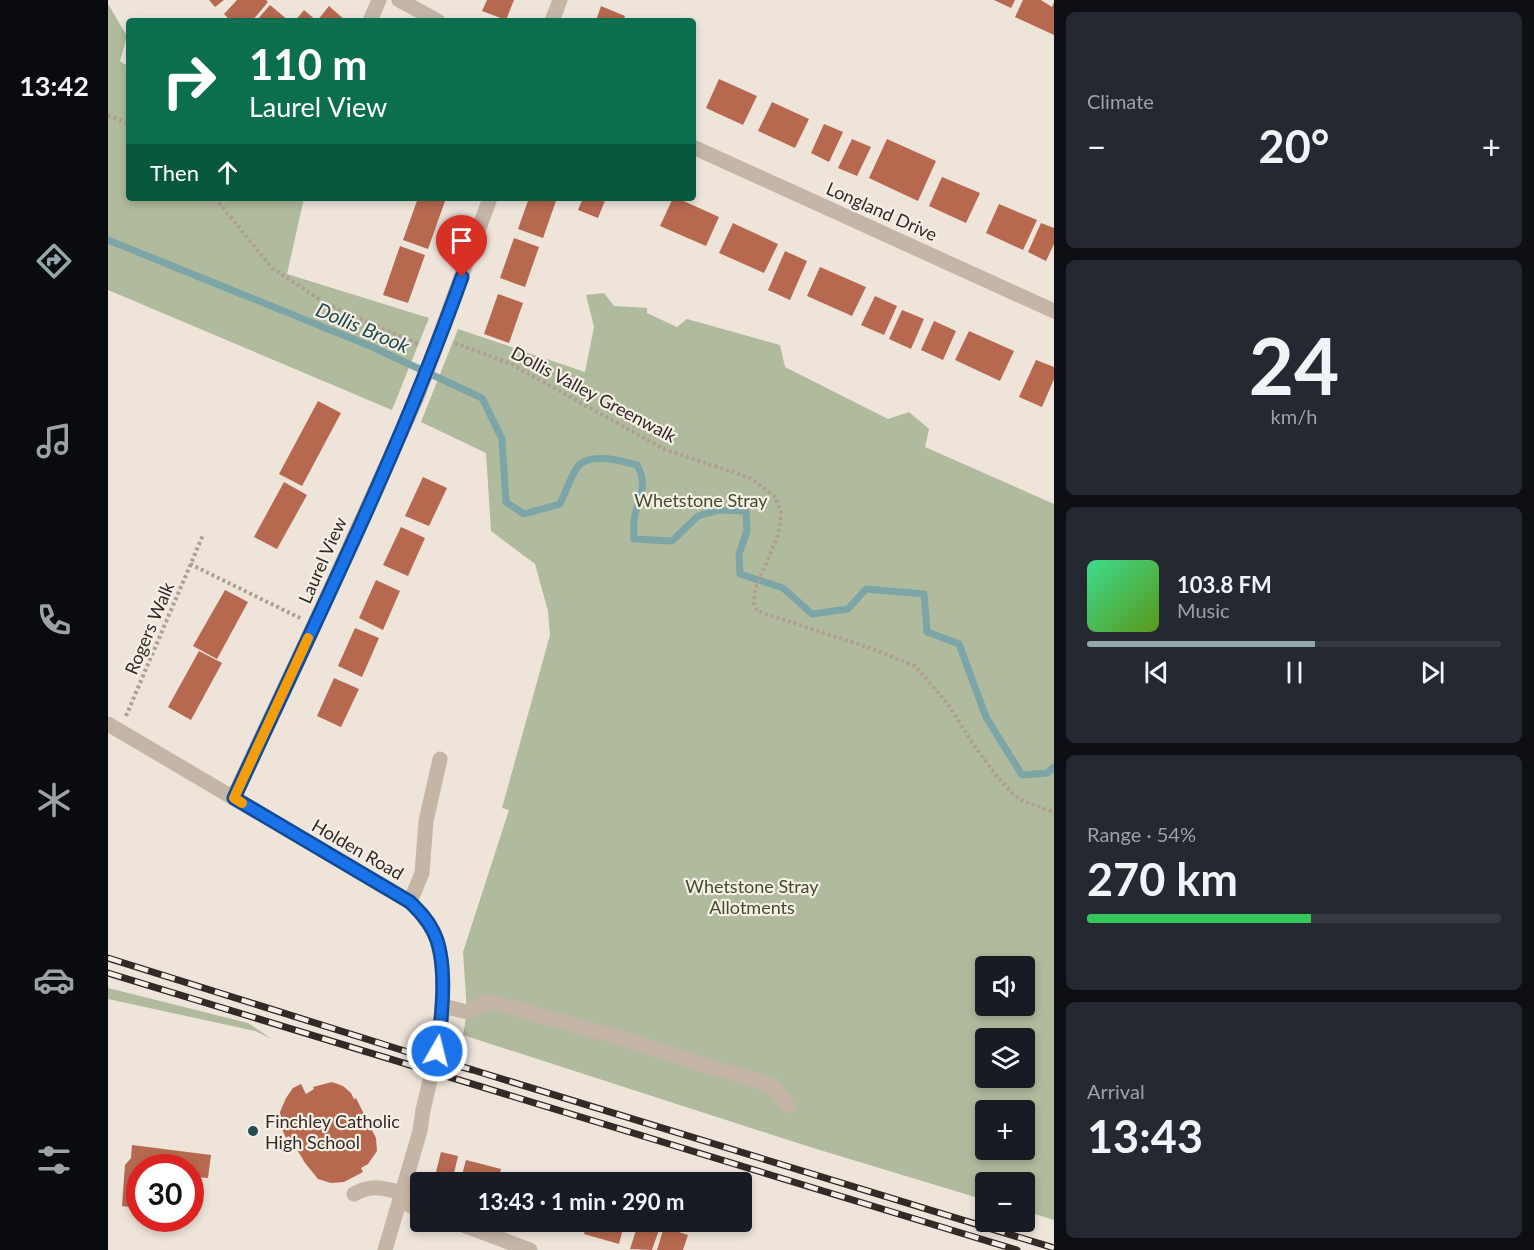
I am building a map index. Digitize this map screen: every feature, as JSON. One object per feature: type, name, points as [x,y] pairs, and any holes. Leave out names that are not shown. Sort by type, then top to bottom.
[{"type":"street","points":[[371,18],[379,0]]},
{"type":"street","points":[[399,0],[432,18]]},
{"type":"street","points":[[553,18],[560,0]]},
{"type":"street","name":"Longland Drive","points":[[696,148],[1054,311]]},
{"type":"street","name":"Laurel View","points":[[234,798],[418,395],[489,201]]},
{"type":"street","name":"Holden Road","points":[[114,727],[410,902],[423,915],[434,933],[441,960],[443,1006],[441,1029],[420,1131],[385,1250]]},
{"type":"street","points":[[410,902],[422,873],[426,821],[440,759]]},
{"type":"street","points":[[443,1006],[467,1012],[488,1001],[603,1033],[773,1086],[788,1106]]},
{"type":"street","points":[[354,1194],[366,1187],[381,1188],[410,1202]]},
{"type":"street","points":[[482,1232],[530,1250]]},
{"type":"path","points":[[108,116],[126,123]]},
{"type":"path","points":[[217,201],[272,268],[325,303],[432,358]]},
{"type":"path","name":"Dollis Valley Greenwalk","points":[[441,336],[511,364],[664,449],[750,478],[774,496],[781,512],[777,538],[755,589],[754,603],[757,611],[870,648],[915,666],[948,704],[969,738],[1013,794],[1023,801],[1054,812]]},
{"type":"path","name":"Rogers Walk","points":[[114,727],[203,536]]},
{"type":"path","points":[[190,564],[314,625]]},
{"type":"green space","points":[[108,4],[126,34],[120,61],[126,65],[126,201],[303,201],[287,274],[429,318],[392,410],[108,290]]},
{"type":"green space","points":[[604,293],[614,306],[647,308],[647,313],[677,327],[687,319],[780,345],[785,367],[888,419],[909,412],[929,429],[925,447],[1054,504],[1054,1220],[1035,1214],[1035,1172],[975,1172],[975,1197],[810,1147],[463,1035],[467,1012],[463,952],[509,810],[502,808],[550,635],[548,611],[535,564],[491,531],[486,453],[421,422],[458,329],[585,372],[594,327],[586,295]]},
{"type":"green space","points":[[108,988],[248,1023],[272,1039],[255,1031],[108,999]]},
{"type":"building","points":[[209,0],[224,0],[215,7]]},
{"type":"building","points":[[237,0],[266,0],[268,2],[255,18],[228,18],[224,14]]},
{"type":"building","points":[[487,0],[514,0],[507,18],[482,11]]},
{"type":"building","points":[[994,0],[1015,0],[1011,8]]},
{"type":"building","points":[[1023,0],[1041,0],[1052,7],[1054,2],[1054,35],[1015,17]]},
{"type":"building","points":[[270,5],[285,18],[259,18]]},
{"type":"building","points":[[329,6],[343,18],[319,18]]},
{"type":"building","points":[[601,6],[625,16],[624,18],[597,18]]},
{"type":"building","points":[[304,10],[313,18],[297,18]]},
{"type":"building","points":[[719,79],[757,96],[743,125],[706,108]]},
{"type":"building","points":[[772,102],[809,119],[795,148],[758,131]]},
{"type":"building","points":[[824,124],[843,132],[829,162],[811,153]]},
{"type":"building","points":[[852,139],[871,147],[857,176],[838,168]]},
{"type":"building","points":[[887,139],[936,161],[918,201],[869,178]]},
{"type":"building","points":[[942,177],[980,193],[966,223],[929,206]]},
{"type":"building","points":[[417,201],[445,201],[428,249],[403,240]]},
{"type":"building","points":[[528,201],[556,201],[543,238],[518,229]]},
{"type":"building","points":[[582,201],[605,201],[598,218],[578,210]]},
{"type":"building","points":[[672,201],[684,201],[719,217],[706,246],[660,226]]},
{"type":"building","points":[[999,204],[1037,220],[1023,250],[986,233]]},
{"type":"building","points":[[733,223],[778,244],[764,273],[719,253]]},
{"type":"building","points":[[1041,223],[1054,228],[1054,244],[1046,261],[1028,252]]},
{"type":"building","points":[[514,238],[539,247],[525,287],[500,278]]},
{"type":"building","points":[[400,246],[425,255],[408,303],[383,295]]},
{"type":"building","points":[[785,251],[807,261],[790,300],[768,290]]},
{"type":"building","points":[[820,267],[866,287],[852,316],[807,296]]},
{"type":"building","points":[[498,294],[523,303],[509,343],[484,334]]},
{"type":"building","points":[[875,296],[897,306],[884,335],[861,325]]},
{"type":"building","points":[[902,310],[924,319],[911,349],[889,339]]},
{"type":"building","points":[[934,321],[956,331],[943,360],[921,350]]},
{"type":"building","points":[[969,331],[1014,351],[1000,381],[955,360]]},
{"type":"building","points":[[1036,360],[1054,367],[1054,379],[1042,407],[1019,397]]},
{"type":"building","points":[[318,401],[341,413],[302,486],[279,474]]},
{"type":"building","points":[[423,477],[447,488],[429,526],[405,516]]},
{"type":"building","points":[[284,482],[307,495],[277,549],[254,537]]},
{"type":"building","points":[[401,527],[425,538],[408,576],[383,565]]},
{"type":"building","points":[[376,580],[400,591],[383,630],[359,618]]},
{"type":"building","points":[[225,590],[248,602],[217,659],[193,646]]},
{"type":"building","points":[[355,628],[379,638],[362,677],[338,666]]},
{"type":"building","points":[[199,651],[222,663],[191,720],[168,707]]},
{"type":"building","points":[[334,678],[359,689],[341,727],[317,716]]},
{"type":"building","points":[[332,1082],[343,1086],[354,1099],[356,1098],[376,1138],[377,1151],[368,1164],[361,1168],[363,1172],[344,1182],[331,1183],[318,1179],[305,1163],[289,1136],[286,1138],[281,1127],[280,1112],[293,1088],[301,1084],[306,1094],[314,1089],[313,1087]]},
{"type":"building","points":[[132,1145],[203,1154],[131,1154]]},
{"type":"building","points":[[441,1152],[458,1156],[454,1172],[436,1172]]},
{"type":"building","points":[[204,1154],[211,1155],[208,1178],[204,1178]]},
{"type":"building","points":[[466,1160],[501,1169],[500,1172],[463,1172]]},
{"type":"building","points":[[126,1164],[126,1206],[122,1206]]},
{"type":"building","points":[[585,1232],[622,1232],[619,1244],[584,1234]]},
{"type":"building","points":[[635,1232],[658,1232],[652,1250],[630,1249]]},
{"type":"building","points":[[662,1232],[679,1232],[688,1235],[683,1250],[657,1250]]},
{"type":"waterway","name":"Dollis Brook","points":[[108,240],[370,346],[482,398],[502,439],[506,502],[524,514],[560,504],[580,464],[600,458],[615,460],[637,465],[642,478],[642,490],[634,518],[634,539],[672,541],[698,516],[719,510],[746,511],[747,531],[739,554],[740,574],[783,588],[812,614],[848,609],[866,589],[924,594],[927,632],[959,644],[986,717],[1022,775],[1047,773],[1054,767]]},
{"type":"railway","points":[[108,958],[411,1053],[1054,1248]]},
{"type":"railway","points":[[108,973],[1017,1250]]},
{"type":"slow traffic","points":[[242,803],[234,798],[308,638]]},
{"type":"place","name":"Finchley Catholic High School","points":[[253,1131]]},
{"type":"route","points":[[437,1051],[443,1006],[441,960],[434,933],[423,915],[410,902],[234,798],[418,395],[462,277]]},
{"type":"park label","name":"Whetstone Stray","points":[[701,500]]},
{"type":"park label","name":"Whetstone Stray Allotments","points":[[752,896]]}]
